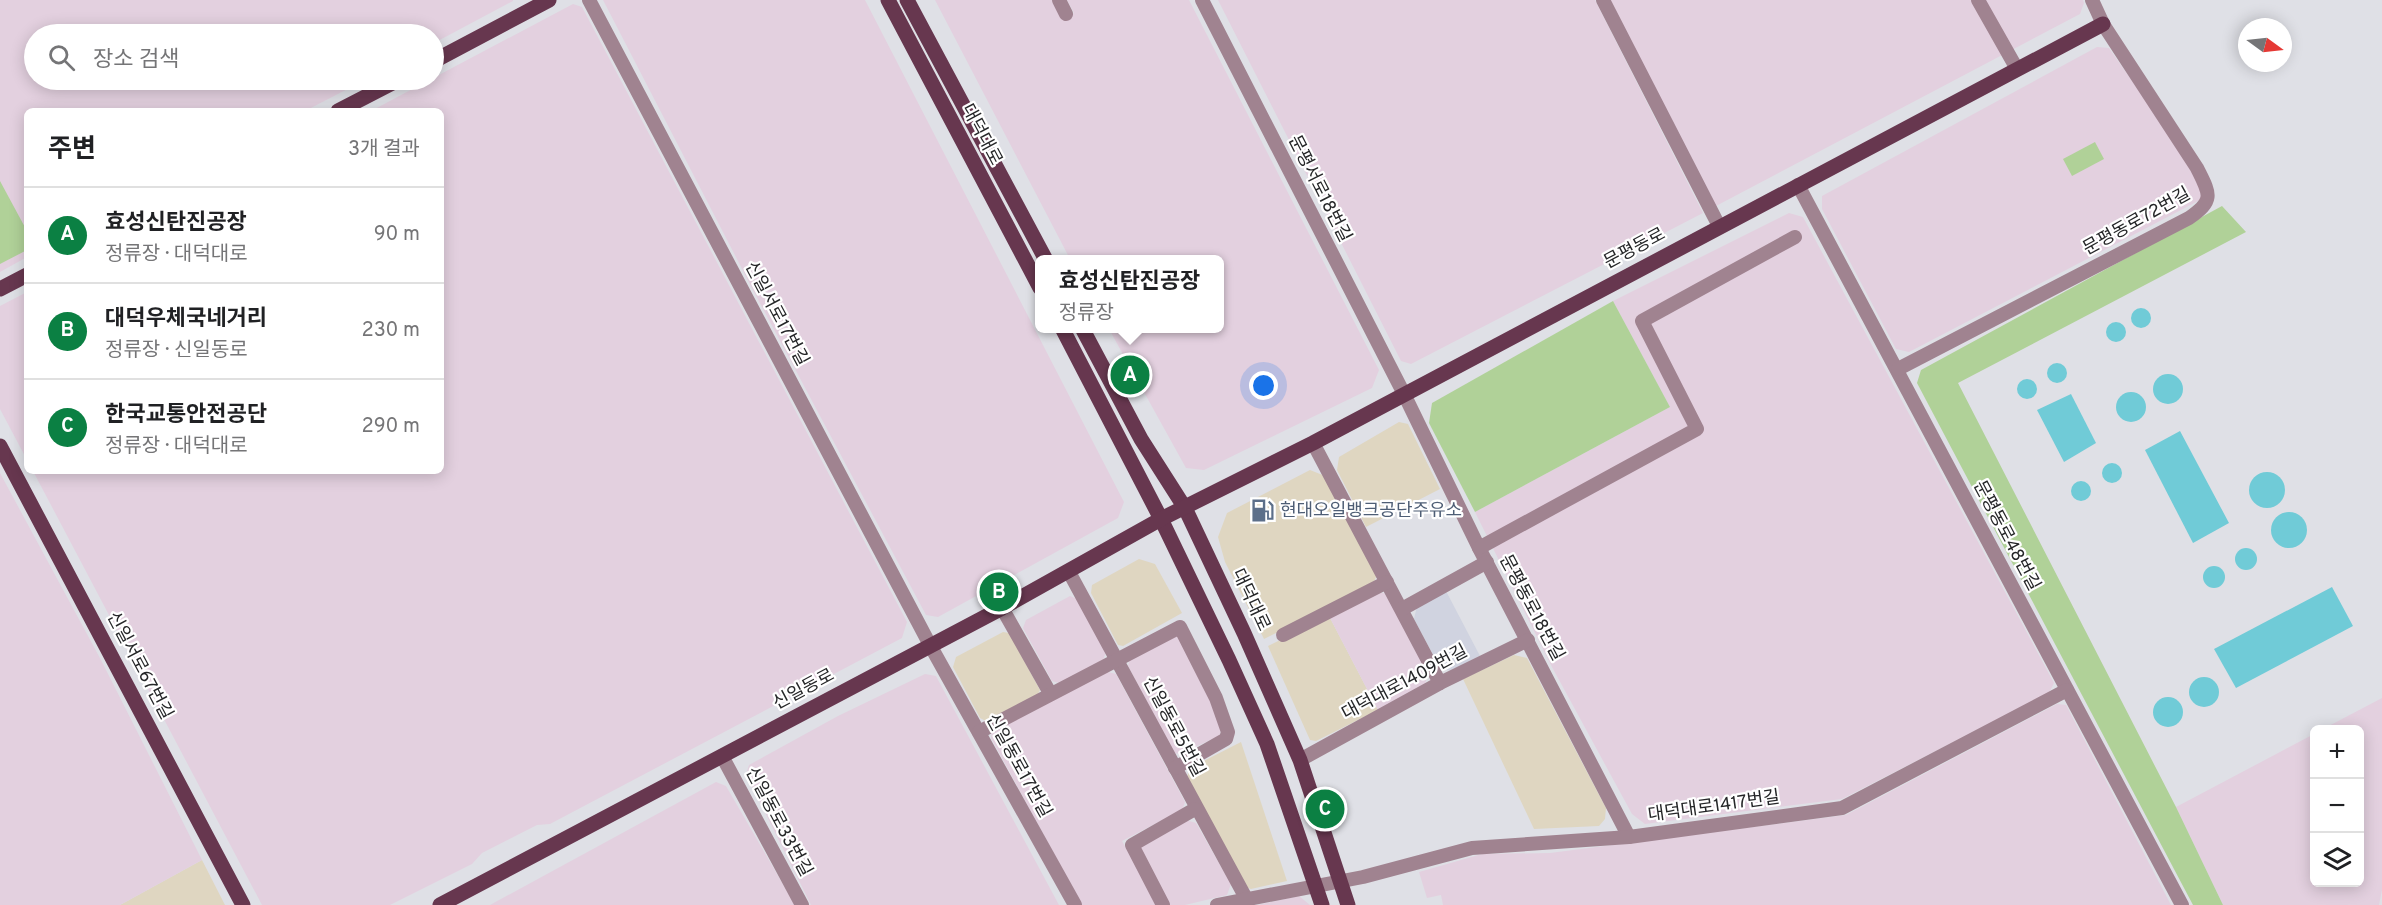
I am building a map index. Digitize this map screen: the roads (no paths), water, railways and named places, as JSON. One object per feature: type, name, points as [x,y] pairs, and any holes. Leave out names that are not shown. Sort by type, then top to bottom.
[{"type":"main road","points":[[444,56],[549,0]]},
{"type":"main road","name":"대덕대로","points":[[888,0],[1035,279]]},
{"type":"main road","name":"대덕대로","points":[[907,0],[1043,255]]},
{"type":"main road","name":"문평동로","points":[[1185,508],[1313,443],[2103,24]]},
{"type":"main road","points":[[344,108],[379,90]]},
{"type":"main road","points":[[0,289],[24,277]]},
{"type":"main road","points":[[1065,333],[1161,519],[1267,744],[1322,905]]},
{"type":"main road","name":"대덕대로","points":[[1085,333],[1141,439],[1185,508],[1300,760],[1348,905]]},
{"type":"main road","name":"신일서로67번길","points":[[0,446],[243,905]]},
{"type":"main road","name":"신일동로","points":[[440,905],[1002,608],[1161,519],[1185,508]]},
{"type":"street","name":"신일서로17번길","points":[[589,0],[930,645]]},
{"type":"street","points":[[1059,0],[1066,14]]},
{"type":"street","name":"문평서로18번길","points":[[1202,0],[1404,394]]},
{"type":"street","points":[[1603,0],[1719,226]]},
{"type":"street","points":[[1978,0],[2017,69]]},
{"type":"street","name":"문평동로72번길","points":[[1898,369],[2189,218],[2204,208],[2208,201],[2208,191],[2197,168],[2103,24],[2092,0]]},
{"type":"street","name":"문평동로48번길","points":[[1798,185],[2182,905]]},
{"type":"street","points":[[1479,548],[1697,429],[1642,321],[1795,237]]},
{"type":"street","name":"문평동로18번길","points":[[1404,394],[1486,562],[1629,837]]},
{"type":"street","points":[[1313,443],[1440,683]]},
{"type":"street","points":[[1402,609],[1486,562]]},
{"type":"street","name":"신일동로5번길","points":[[1069,572],[1195,809],[1247,900]]},
{"type":"street","points":[[1283,635],[1387,582]]},
{"type":"street","points":[[1002,608],[1050,693]]},
{"type":"street","points":[[979,732],[1180,627],[1216,698],[1228,732],[1226,739],[1175,768]]},
{"type":"street","name":"대덕대로1409번길","points":[[1300,760],[1440,683],[1528,640]]},
{"type":"street","name":"신일동로17번길","points":[[930,645],[1075,905]]},
{"type":"street","name":"대덕대로1417번길","points":[[1340,880],[1363,877],[1472,848],[1629,837],[1842,808],[2067,690]]},
{"type":"street","name":"신일동로33번길","points":[[722,756],[802,905]]},
{"type":"street","points":[[1163,905],[1132,845],[1195,809]]},
{"type":"street","points":[[1217,905],[1340,880]]},
{"type":"water","points":[[2141,308],[2148,311],[2151,318],[2148,325],[2141,328],[2134,325],[2131,318],[2134,311]]},
{"type":"water","points":[[2116,322],[2123,325],[2126,332],[2123,339],[2116,342],[2109,339],[2106,332],[2109,325]]},
{"type":"water","points":[[2057,363],[2064,366],[2067,373],[2064,380],[2057,383],[2050,380],[2047,373],[2050,366]]},
{"type":"water","points":[[2168,374],[2174,375],[2182,383],[2182,395],[2174,403],[2168,404],[2162,403],[2154,395],[2153,389],[2154,383],[2162,375]]},
{"type":"water","points":[[2027,379],[2034,382],[2037,389],[2034,396],[2027,399],[2020,396],[2017,389],[2020,382]]},
{"type":"water","points":[[2131,392],[2137,393],[2145,401],[2145,413],[2137,421],[2131,422],[2125,421],[2117,413],[2116,407],[2117,401],[2125,393]]},
{"type":"water","points":[[2071,394],[2096,443],[2064,462],[2037,410]]},
{"type":"water","points":[[2180,431],[2229,523],[2193,543],[2145,450]]},
{"type":"water","points":[[2112,463],[2119,466],[2122,473],[2119,480],[2112,483],[2105,480],[2102,473],[2105,466]]},
{"type":"water","points":[[2267,472],[2280,477],[2285,490],[2280,503],[2267,508],[2254,503],[2249,490],[2254,477]]},
{"type":"water","points":[[2081,481],[2088,484],[2091,491],[2088,498],[2081,501],[2074,498],[2071,491],[2074,484]]},
{"type":"water","points":[[2289,512],[2302,517],[2307,530],[2302,543],[2289,548],[2276,543],[2271,530],[2276,517]]},
{"type":"water","points":[[2246,548],[2254,551],[2257,559],[2254,567],[2246,570],[2238,567],[2235,559],[2238,551]]},
{"type":"water","points":[[2214,566],[2222,569],[2225,577],[2222,585],[2214,588],[2206,585],[2203,577],[2206,569]]},
{"type":"water","points":[[2332,587],[2353,626],[2236,688],[2214,649]]},
{"type":"water","points":[[2204,677],[2210,678],[2218,686],[2218,698],[2210,706],[2204,707],[2198,706],[2190,698],[2189,692],[2190,686],[2198,678]]},
{"type":"water","points":[[2168,697],[2174,698],[2182,706],[2182,718],[2174,726],[2168,727],[2162,726],[2154,718],[2153,712],[2154,706],[2162,698]]},
{"type":"place","name":"효성신탄진공장","points":[[1130,375]]},
{"type":"place","name":"현대오일뱅크공단주유소","points":[[1262,511]]},
{"type":"place","name":"대덕우체국네거리","points":[[999,592]]},
{"type":"place","name":"한국교통안전공단","points":[[1325,809]]}]
